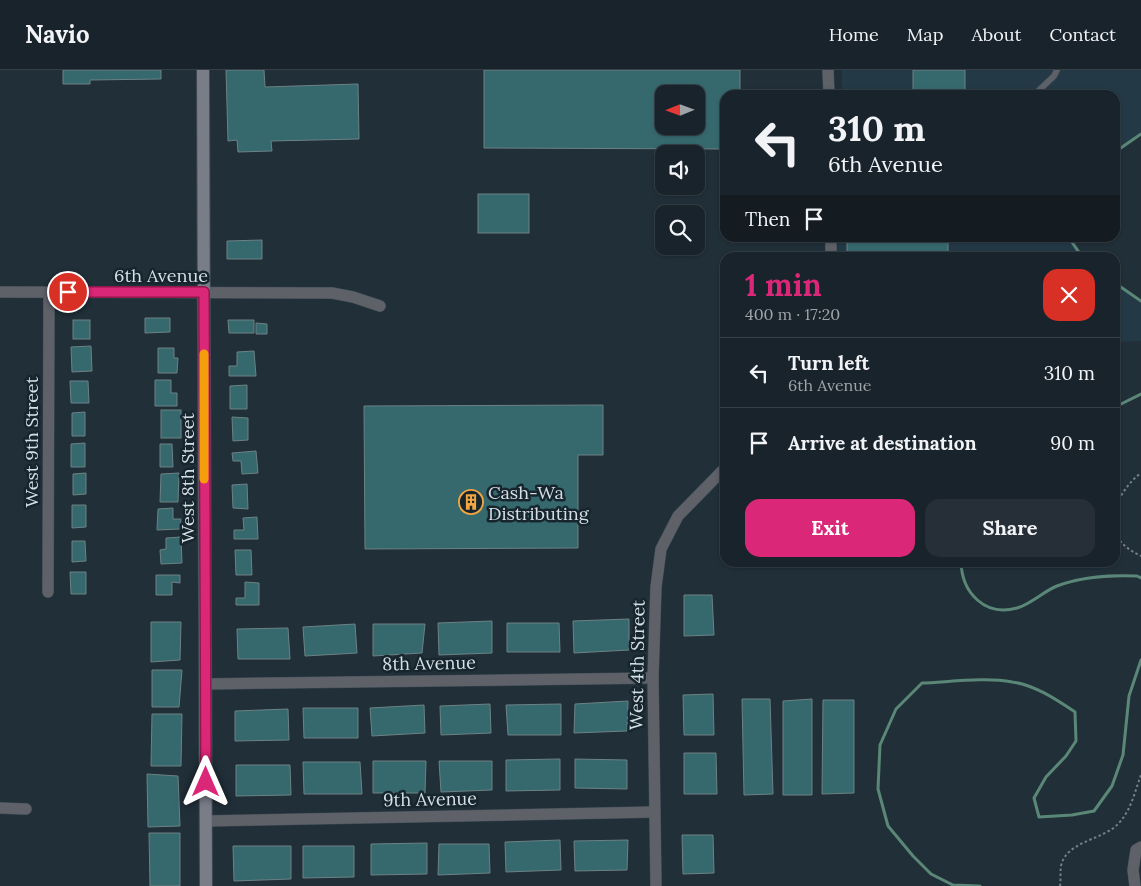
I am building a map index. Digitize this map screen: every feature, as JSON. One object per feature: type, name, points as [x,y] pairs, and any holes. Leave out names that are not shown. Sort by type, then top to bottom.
[{"type":"street","name":"West 8th Street","points":[[203,70],[206,886]]},
{"type":"street","points":[[828,70],[828,90]]},
{"type":"street","name":"6th Avenue","points":[[0,292],[332,293],[353,297],[380,306]]},
{"type":"street","name":"West 9th Street","points":[[48,592],[49,292]]},
{"type":"street","name":"West 4th Street","points":[[656,886],[653,678],[656,587],[661,549],[678,516],[720,473]]},
{"type":"street","name":"8th Avenue","points":[[205,684],[653,678]]},
{"type":"street","points":[[0,808],[26,808]]},
{"type":"street","name":"9th Avenue","points":[[206,821],[654,812]]},
{"type":"street","points":[[1135,886],[1133,870],[1136,850],[1141,847]]},
{"type":"lane","points":[[1039,90],[1054,76],[1057,70]]},
{"type":"path","points":[[1120,497],[1141,473]]},
{"type":"path","points":[[1120,543],[1141,556]]},
{"type":"path","points":[[1060,886],[1061,867],[1064,858],[1073,849],[1105,834],[1117,826],[1126,816],[1141,774]]},
{"type":"shaded area","points":[[842,70],[1141,70],[1141,134],[1120,149],[1120,90],[842,90]]},
{"type":"shaded area","points":[[838,242],[1072,242],[1079,252],[837,252]]},
{"type":"shaded area","points":[[1120,286],[1141,301],[1141,341],[1120,342]]},
{"type":"building","points":[[63,70],[161,70],[161,79],[90,80],[90,84],[63,84]]},
{"type":"building","points":[[226,70],[264,70],[265,87],[358,84],[359,139],[271,141],[272,151],[238,152],[237,140],[228,141]]},
{"type":"building","points":[[484,70],[740,70],[740,90],[720,90],[720,149],[705,149],[705,145],[655,145],[655,149],[484,148]]},
{"type":"building","points":[[913,70],[965,70],[965,90],[913,90]]},
{"type":"building","points":[[478,194],[529,194],[529,233],[478,233]]},
{"type":"building","points":[[262,240],[262,259],[227,259],[227,241]]},
{"type":"building","points":[[847,242],[948,242],[948,252],[847,252]]},
{"type":"building","points":[[145,318],[170,318],[170,332],[145,333]]},
{"type":"building","points":[[73,320],[90,320],[90,339],[73,339]]},
{"type":"building","points":[[228,320],[254,320],[254,333],[229,333]]},
{"type":"building","points":[[256,323],[267,324],[267,334],[256,334]]},
{"type":"building","points":[[91,346],[92,371],[72,372],[71,347]]},
{"type":"building","points":[[158,348],[174,348],[174,358],[178,358],[177,373],[158,373]]},
{"type":"building","points":[[254,351],[256,376],[229,376],[229,366],[237,366],[237,352]]},
{"type":"building","points":[[155,380],[171,380],[171,393],[177,393],[177,406],[155,406]]},
{"type":"building","points":[[70,381],[88,381],[89,403],[71,403]]},
{"type":"building","points":[[247,385],[247,409],[230,409],[230,386]]},
{"type":"building","name":"Cash-Wa Distributing","points":[[603,405],[603,455],[578,455],[578,548],[365,549],[364,406]]},
{"type":"building","points":[[161,410],[181,410],[181,438],[161,438]]},
{"type":"building","points":[[85,412],[85,436],[72,436],[72,413]]},
{"type":"building","points":[[232,417],[248,418],[248,440],[233,441]]},
{"type":"building","points":[[85,443],[85,467],[71,467],[71,444]]},
{"type":"building","points":[[160,444],[172,444],[173,467],[160,467]]},
{"type":"building","points":[[256,451],[258,473],[242,474],[241,461],[233,461],[232,453]]},
{"type":"building","points":[[86,473],[86,494],[73,495],[73,474]]},
{"type":"building","points":[[179,473],[178,502],[160,502],[161,474]]},
{"type":"building","points":[[247,484],[248,509],[233,508],[232,485]]},
{"type":"building","points":[[72,505],[86,505],[86,527],[72,528]]},
{"type":"building","points":[[173,508],[173,519],[181,519],[180,529],[157,530],[158,509]]},
{"type":"building","points":[[257,517],[258,539],[234,539],[234,530],[244,530],[243,518]]},
{"type":"building","points":[[181,537],[182,563],[161,564],[160,550],[166,549],[166,538]]},
{"type":"building","points":[[72,541],[85,541],[86,561],[72,562]]},
{"type":"building","points":[[235,550],[251,550],[252,575],[236,575]]},
{"type":"building","points":[[70,572],[86,572],[86,594],[71,594]]},
{"type":"building","points":[[156,575],[180,575],[180,583],[172,582],[172,595],[156,595]]},
{"type":"building","points":[[245,582],[259,583],[259,605],[236,605],[236,598],[245,598]]},
{"type":"building","points":[[684,595],[712,595],[714,635],[684,636]]},
{"type":"building","points":[[629,619],[629,650],[574,653],[573,621]]},
{"type":"building","points":[[492,621],[492,653],[439,655],[438,623]]},
{"type":"building","points":[[151,622],[181,622],[180,660],[151,662]]},
{"type":"building","points":[[507,623],[559,623],[560,652],[507,652]]},
{"type":"building","points":[[355,624],[357,653],[305,656],[303,627]]},
{"type":"building","points":[[373,624],[425,624],[422,653],[373,656]]},
{"type":"building","points":[[288,628],[290,659],[238,659],[237,629]]},
{"type":"building","points":[[152,670],[182,670],[179,707],[152,707]]},
{"type":"building","points":[[713,694],[714,735],[684,735],[683,695]]},
{"type":"building","points":[[742,699],[770,699],[773,794],[744,795]]},
{"type":"building","points":[[812,699],[812,795],[783,795],[783,701]]},
{"type":"building","points":[[823,700],[854,700],[854,793],[822,794]]},
{"type":"building","points":[[628,701],[627,731],[574,733],[575,704]]},
{"type":"building","points":[[490,704],[491,733],[441,735],[440,706]]},
{"type":"building","points":[[561,704],[561,735],[508,735],[506,705]]},
{"type":"building","points":[[424,705],[425,733],[372,736],[370,708]]},
{"type":"building","points":[[303,708],[358,708],[358,738],[304,738]]},
{"type":"building","points":[[288,709],[289,740],[235,741],[235,711]]},
{"type":"building","points":[[152,714],[182,714],[181,766],[151,766]]},
{"type":"building","points":[[684,753],[716,753],[717,794],[684,794]]},
{"type":"building","points":[[560,759],[560,790],[506,791],[506,760]]},
{"type":"building","points":[[575,759],[627,760],[627,789],[575,788]]},
{"type":"building","points":[[373,761],[426,761],[425,793],[373,793]]},
{"type":"building","points":[[439,761],[492,761],[492,790],[441,792]]},
{"type":"building","points":[[303,762],[360,762],[362,794],[304,794]]},
{"type":"building","points":[[236,765],[290,765],[291,795],[236,796]]},
{"type":"building","points":[[147,774],[178,776],[180,826],[148,827]]},
{"type":"building","points":[[149,833],[180,833],[180,886],[150,886]]},
{"type":"building","points":[[682,835],[713,835],[714,873],[683,874]]},
{"type":"building","points":[[560,840],[561,870],[506,872],[505,842]]},
{"type":"building","points":[[628,840],[627,870],[575,871],[574,841]]},
{"type":"building","points":[[427,843],[427,874],[371,875],[371,844]]},
{"type":"building","points":[[439,844],[489,844],[490,873],[438,875]]},
{"type":"building","points":[[233,846],[291,846],[291,879],[234,881]]},
{"type":"building","points":[[303,846],[354,846],[354,877],[303,878]]},
{"type":"waterway","points":[[1120,149],[1141,134]]},
{"type":"waterway","points":[[1072,242],[1079,252]]},
{"type":"waterway","points":[[1120,286],[1141,301]]},
{"type":"waterway","points":[[1120,404],[1141,394]]},
{"type":"waterway","points":[[961,567],[966,584],[977,600],[985,606],[1005,610],[1027,604],[1052,588],[1077,580],[1117,576],[1137,576],[1141,578]]},
{"type":"waterway","points":[[980,886],[953,885],[931,874],[888,826],[878,789],[880,745],[896,709],[922,683],[980,680],[1002,681],[1029,686],[1045,694],[1075,712],[1076,741],[1066,756],[1046,777],[1034,798],[1039,817],[1072,815],[1094,811],[1112,786],[1123,755],[1129,696],[1141,660]]},
{"type":"slow traffic","points":[[204,354],[204,479]]},
{"type":"place","name":"Cash-Wa Distributing","points":[[471,502]]},
{"type":"route","points":[[68,292],[204,292],[206,782]]}]
